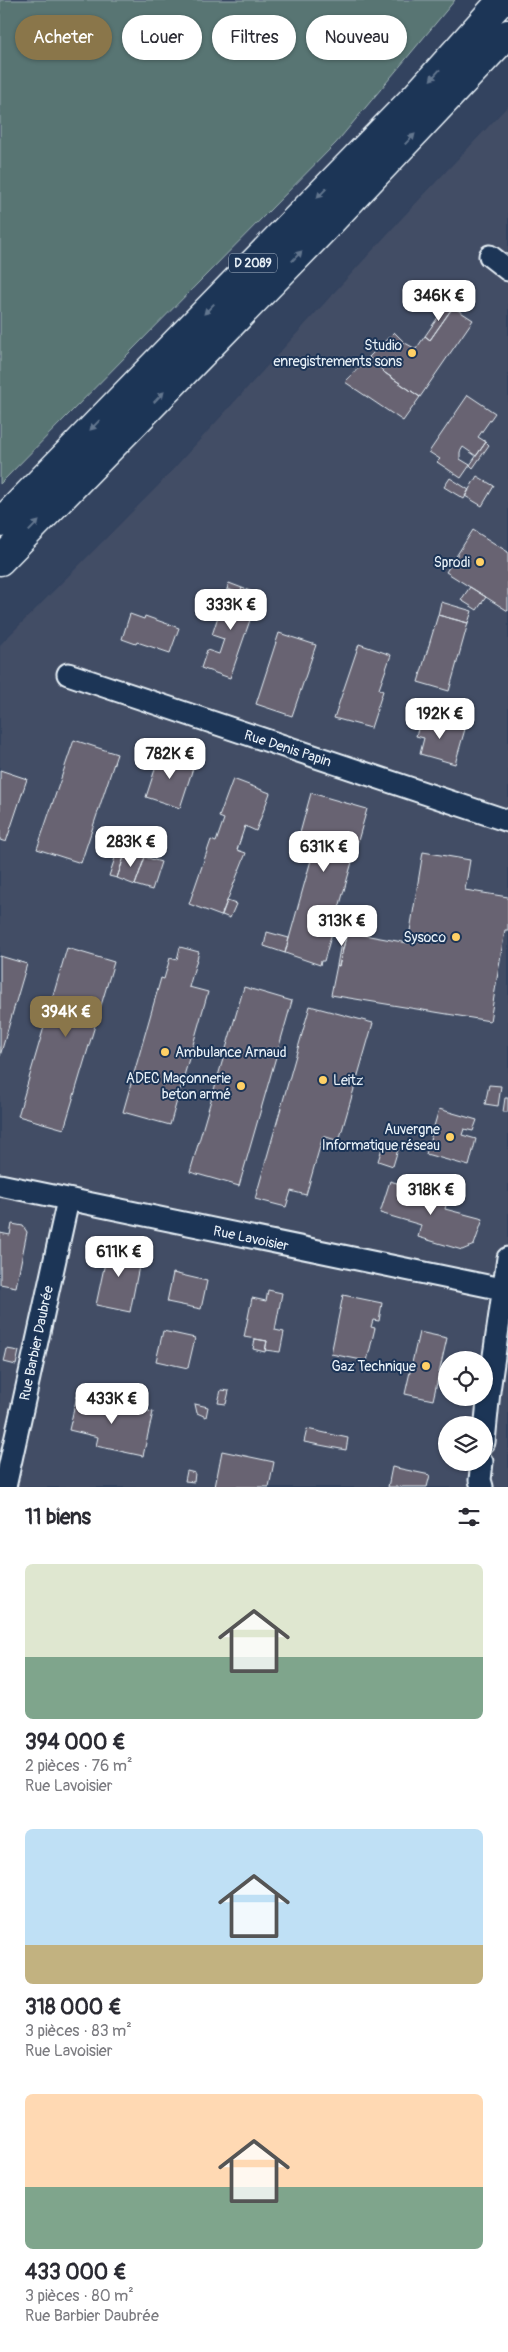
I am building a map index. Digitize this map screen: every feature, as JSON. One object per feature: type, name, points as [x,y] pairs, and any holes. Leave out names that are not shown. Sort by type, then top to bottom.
[{"type":"highway","name":"D 2089","points":[[0,523],[415,97],[502,0]]},
{"type":"highway","name":"D 2089","points":[[0,561],[337,216],[508,34]]},
{"type":"street","points":[[490,256],[508,270]]},
{"type":"street","name":"Rue Denis Papin","points":[[68,674],[508,821]]},
{"type":"street","name":"Rue Lavoisier","points":[[0,1185],[502,1289]]},
{"type":"street","name":"Rue Barbier Daubrée","points":[[5,1487],[68,1200]]},
{"type":"street","points":[[487,1416],[502,1289],[508,1258]]},
{"type":"street","points":[[481,1471],[480,1480],[482,1487]]},
{"type":"shaded area","points":[[508,106],[508,1487],[0,1487],[0,645],[158,486],[404,216]]},
{"type":"green space","points":[[0,0],[455,0],[407,58],[407,15],[306,15],[306,60],[405,60],[336,143],[0,484]]},
{"type":"building","points":[[448,303],[453,307],[430,340],[425,336]]},
{"type":"building","name":"Studio enregistrements sons","points":[[453,307],[473,320],[420,397],[385,373],[369,357],[394,332],[405,343],[416,349],[425,336],[430,340]]},
{"type":"building","points":[[369,357],[385,373],[420,397],[403,421],[345,382]]},
{"type":"building","points":[[468,395],[495,413],[478,437],[486,442],[476,456],[463,447],[460,452],[460,459],[470,465],[461,478],[437,462],[440,459],[429,452]]},
{"type":"building","points":[[486,442],[489,445],[473,468],[470,465]]},
{"type":"building","points":[[477,476],[494,486],[482,506],[465,496]]},
{"type":"building","points":[[450,478],[469,490],[464,499],[444,487]]},
{"type":"building","name":"Sprodi","points":[[473,530],[508,552],[508,611],[446,572]]},
{"type":"building","points":[[229,583],[242,588],[240,593],[227,589]]},
{"type":"building","points":[[470,587],[486,597],[477,610],[461,600]]},
{"type":"building","points":[[242,588],[259,594],[230,678],[201,668],[207,650],[219,654],[224,639],[212,635],[227,589],[240,593]]},
{"type":"building","points":[[441,602],[472,611],[468,623],[438,615]]},
{"type":"building","points":[[130,614],[144,619],[145,616],[179,628],[170,653],[122,639]]},
{"type":"building","points":[[438,615],[468,623],[449,691],[418,682]]},
{"type":"building","points":[[279,633],[316,645],[292,716],[256,704]]},
{"type":"building","points":[[359,644],[391,655],[379,689],[383,691],[371,728],[334,718]]},
{"type":"building","points":[[422,716],[465,729],[455,764],[420,754],[424,738],[416,736]]},
{"type":"building","points":[[74,740],[117,754],[81,863],[37,849]]},
{"type":"building","points":[[163,745],[197,756],[195,762],[161,751]]},
{"type":"building","points":[[161,751],[195,762],[180,808],[146,797]]},
{"type":"building","points":[[0,770],[27,779],[6,842],[0,840]]},
{"type":"building","points":[[233,779],[270,793],[256,831],[245,826],[237,850],[246,853],[221,916],[189,904],[211,840],[216,842],[224,819],[219,817]]},
{"type":"building","points":[[311,793],[367,809],[324,961],[321,961],[320,965],[285,953],[311,860],[294,855]]},
{"type":"building","points":[[118,849],[126,851],[117,878],[109,876]]},
{"type":"building","points":[[126,851],[145,857],[135,885],[117,878]]},
{"type":"building","name":"Sysoco","points":[[423,852],[470,860],[465,890],[508,897],[508,930],[505,930],[490,1021],[331,995],[337,965],[339,966],[347,932],[408,943]]},
{"type":"building","points":[[145,857],[161,862],[152,890],[135,885]]},
{"type":"building","points":[[227,901],[236,904],[230,918],[222,915]]},
{"type":"building","points":[[267,932],[289,938],[285,953],[264,946]]},
{"type":"building","points":[[343,932],[347,932],[339,966],[337,965]]},
{"type":"building","name":"Ambulance Arnaud","points":[[180,947],[199,952],[189,987],[208,992],[170,1125],[123,1112],[161,978],[164,979],[170,958],[177,960]]},
{"type":"building","points":[[67,948],[114,962],[64,1129],[18,1116]]},
{"type":"building","points":[[0,956],[27,964],[0,1056]]},
{"type":"building","name":"ADEC Maçonnerie beton armé","points":[[244,987],[292,1001],[239,1186],[190,1172]]},
{"type":"building","name":"Leitz","points":[[310,1006],[373,1023],[339,1141],[323,1136],[306,1195],[291,1191],[286,1207],[255,1199]]},
{"type":"building","points":[[489,1085],[501,1086],[498,1106],[485,1104]]},
{"type":"building","points":[[505,1098],[508,1098],[508,1112],[503,1112]]},
{"type":"building","name":"Auvergne Informatique réseau","points":[[439,1109],[477,1120],[473,1131],[464,1129],[462,1135],[476,1139],[469,1166],[426,1154]]},
{"type":"building","points":[[384,1142],[399,1146],[393,1166],[378,1161]]},
{"type":"building","points":[[390,1181],[448,1198],[445,1209],[483,1219],[474,1245],[462,1250],[418,1237],[421,1225],[380,1213]]},
{"type":"building","points":[[12,1224],[23,1226],[27,1232],[16,1287],[0,1284],[0,1233],[10,1235]]},
{"type":"building","points":[[109,1244],[142,1251],[130,1312],[96,1305]]},
{"type":"building","points":[[173,1273],[207,1281],[201,1309],[167,1302]]},
{"type":"building","points":[[268,1290],[282,1293],[275,1330],[284,1332],[280,1352],[265,1350],[267,1341],[244,1337],[252,1298],[266,1301]]},
{"type":"building","points":[[343,1295],[382,1303],[379,1321],[373,1320],[371,1327],[375,1328],[367,1361],[331,1354]]},
{"type":"building","points":[[163,1331],[195,1338],[188,1368],[156,1361]]},
{"type":"building","name":"Gaz Technique","points":[[419,1332],[447,1338],[444,1351],[438,1351],[438,1378],[433,1400],[405,1394]]},
{"type":"building","points":[[255,1339],[267,1341],[265,1352],[253,1349]]},
{"type":"building","points":[[7,1349],[19,1351],[16,1365],[4,1362]]},
{"type":"building","points":[[221,1390],[229,1391],[226,1404],[218,1403]]},
{"type":"building","points":[[77,1396],[153,1412],[143,1456],[96,1446],[98,1437],[69,1430]]},
{"type":"building","points":[[195,1404],[208,1407],[206,1417],[197,1413]]},
{"type":"building","points":[[307,1429],[348,1438],[346,1450],[304,1442]]},
{"type":"building","points":[[222,1451],[274,1462],[269,1487],[215,1487]]},
{"type":"building","points":[[392,1467],[430,1475],[427,1487],[388,1487]]},
{"type":"building","points":[[187,1471],[195,1473],[194,1482],[185,1481]]},
{"type":"place","name":"Studio enregistrements sons","points":[[412,353]]},
{"type":"place","name":"Sprodi","points":[[480,562]]},
{"type":"place","name":"Sysoco","points":[[456,937]]},
{"type":"place","name":"Ambulance Arnaud","points":[[165,1052]]},
{"type":"place","name":"Leitz","points":[[323,1080]]},
{"type":"place","name":"ADEC Maçonnerie beton armé","points":[[241,1086]]},
{"type":"place","name":"Auvergne Informatique réseau","points":[[450,1137]]},
{"type":"place","name":"Gaz Technique","points":[[426,1366]]}]
